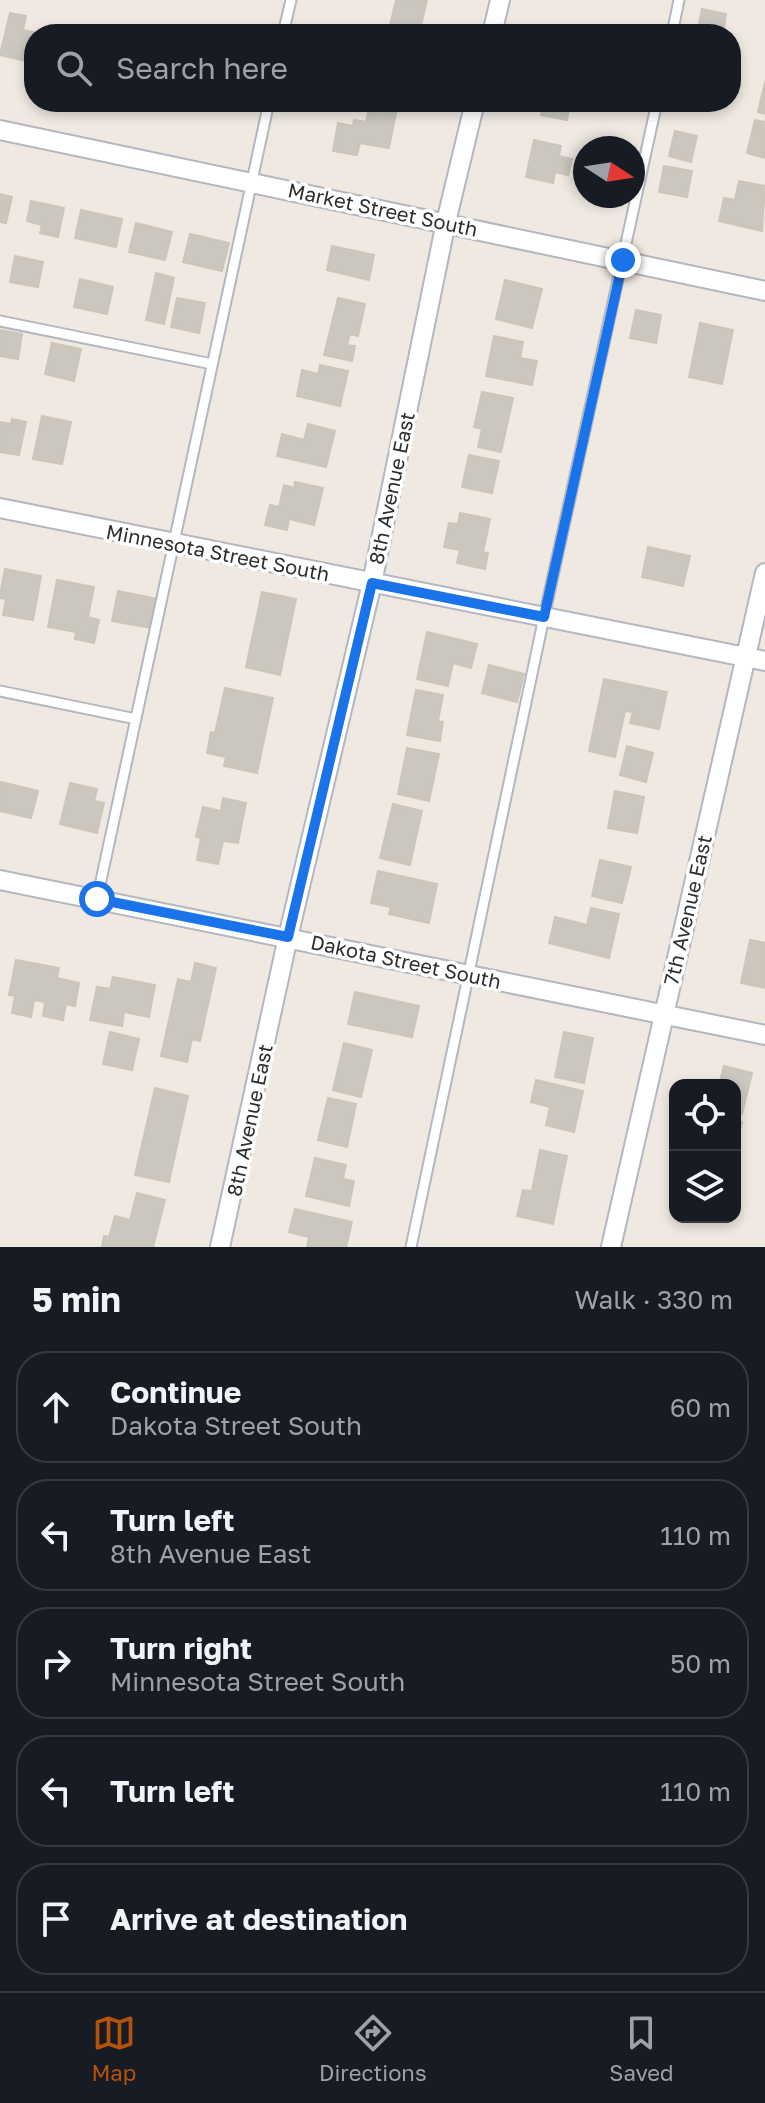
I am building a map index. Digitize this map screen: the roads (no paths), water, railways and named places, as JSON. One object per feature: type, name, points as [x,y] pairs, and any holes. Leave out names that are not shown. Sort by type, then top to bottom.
[{"type":"street","points":[[494,24],[500,0]]},
{"type":"street","name":"8th Avenue East","points":[[220,1247],[288,937],[372,583],[446,222],[473,112]]},
{"type":"street","name":"Market Street South","points":[[0,130],[765,291]]},
{"type":"street","name":"Minnesota Street South","points":[[0,508],[765,661]]},
{"type":"street","name":"7th Avenue East","points":[[611,1247],[765,573]]},
{"type":"street","name":"Dakota Street South","points":[[0,880],[765,1035]]},
{"type":"lane","points":[[285,24],[291,0]]},
{"type":"lane","points":[[674,24],[679,0]]},
{"type":"lane","points":[[97,899],[267,112]]},
{"type":"lane","points":[[411,1247],[655,112]]},
{"type":"lane","points":[[0,321],[212,364]]},
{"type":"lane","points":[[0,691],[136,719]]}]
